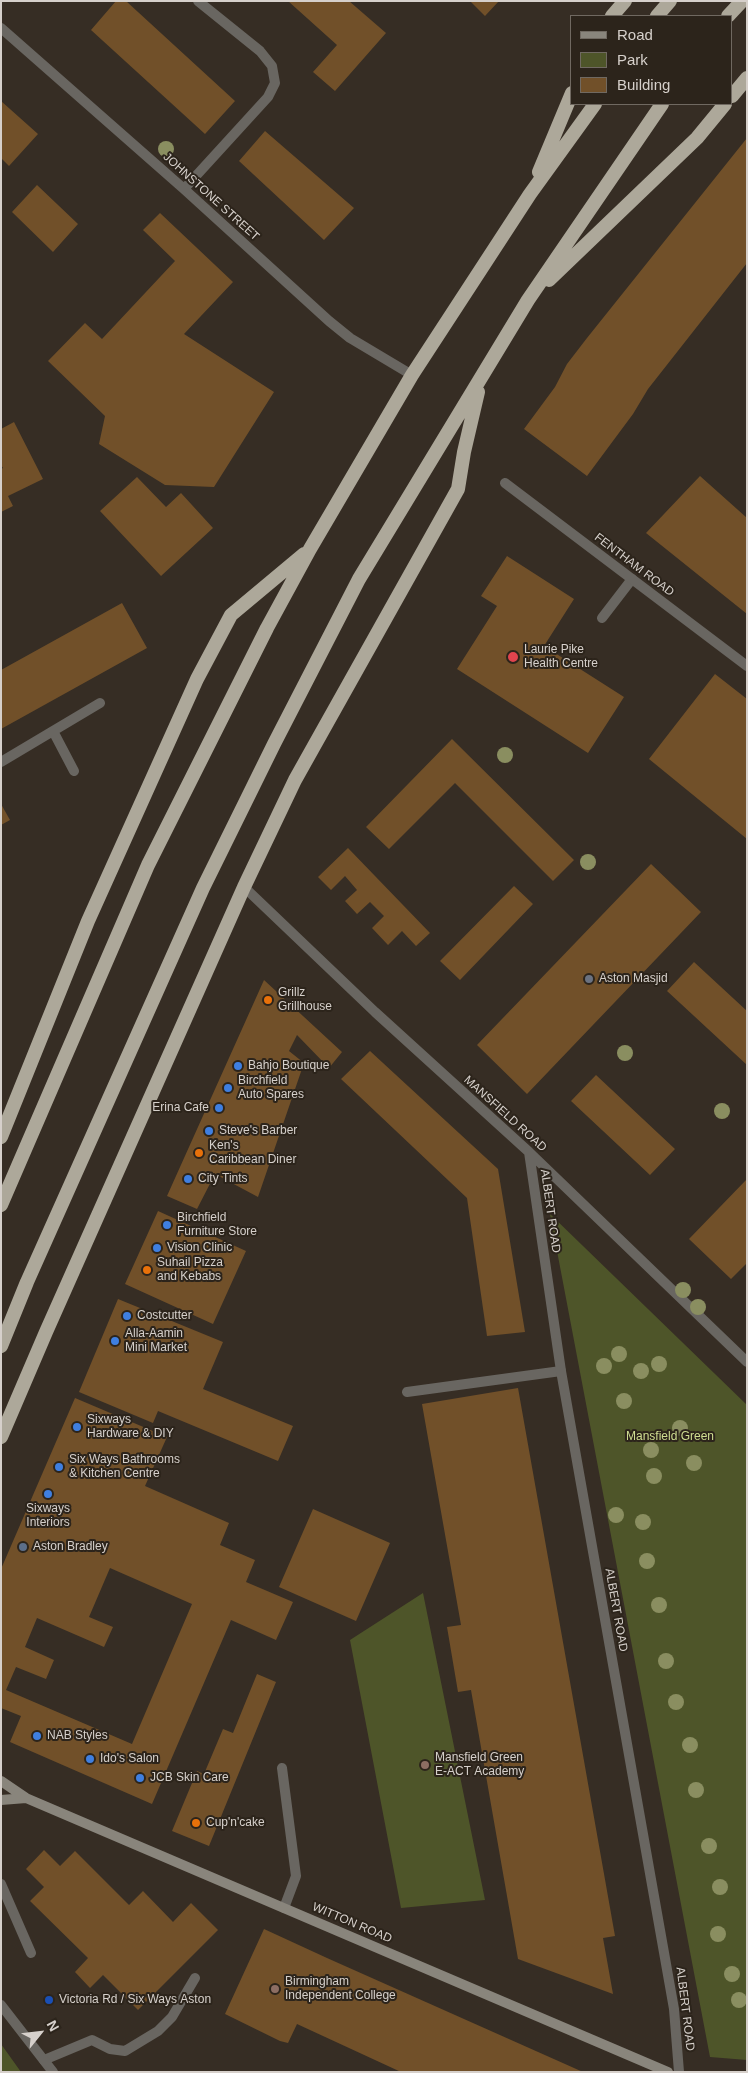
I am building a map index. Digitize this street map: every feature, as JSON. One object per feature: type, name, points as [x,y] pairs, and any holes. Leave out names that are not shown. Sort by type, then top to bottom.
[{"type":"highway","points":[[613,15],[625,1]]},
{"type":"highway","points":[[658,15],[670,1]]},
{"type":"highway","points":[[729,15],[742,1]]},
{"type":"highway","points":[[733,95],[747,78]]},
{"type":"highway","points":[[530,194],[570,98]]},
{"type":"highway","points":[[1,1205],[148,865],[267,628],[310,549],[412,375],[530,194],[594,105]]},
{"type":"highway","points":[[1,1346],[27,1282],[203,888],[274,744],[359,579],[528,300],[661,105]]},
{"type":"highway","points":[[528,300],[697,138],[724,105]]},
{"type":"highway","points":[[1,1437],[244,887],[295,780],[458,489],[480,379]]},
{"type":"highway","points":[[1,1137],[88,921],[197,679],[231,615],[310,549]]},
{"type":"main road","name":"WITTON ROAD","points":[[1,1781],[26,1798],[668,2072]]},
{"type":"main road","name":"WITTON ROAD","points":[[1,1800],[26,1798]]},
{"type":"street","points":[[184,189],[268,97],[275,83],[272,66],[260,51],[198,1]]},
{"type":"street","name":"JOHNSTONE STREET","points":[[1,28],[184,189],[329,321],[350,338],[412,375]]},
{"type":"street","name":"FENTHAM ROAD","points":[[505,483],[747,666]]},
{"type":"street","points":[[602,618],[632,579]]},
{"type":"street","points":[[1,762],[100,703]]},
{"type":"street","points":[[53,731],[74,771]]},
{"type":"street","name":"MANSFIELD ROAD","points":[[244,887],[375,1012],[529,1152],[747,1362]]},
{"type":"street","name":"ALBERT ROAD","points":[[529,1152],[560,1371],[674,2009],[680,2072]]},
{"type":"street","points":[[407,1392],[560,1371]]},
{"type":"street","points":[[282,1768],[296,1876],[284,1908]]},
{"type":"street","points":[[1,1884],[31,1953]]},
{"type":"street","points":[[44,2060],[92,2040],[110,2049],[125,2051],[133,2047],[158,2031],[172,2017],[195,1978]]},
{"type":"street","points":[[1,2005],[53,2072]]},
{"type":"green space","name":"Mansfield Green","points":[[550,1214],[747,1405],[747,2060],[710,2057]]},
{"type":"green space","points":[[423,1593],[485,1900],[401,1908],[350,1640]]},
{"type":"green space","points":[[1,2044],[21,2072],[1,2072]]},
{"type":"building","points":[[116,1],[126,1],[235,101],[205,134],[91,30]]},
{"type":"building","points":[[288,1],[349,1],[386,33],[335,91],[313,72],[337,45]]},
{"type":"building","points":[[470,1],[499,1],[485,16]]},
{"type":"building","points":[[1,101],[38,134],[9,166],[1,158]]},
{"type":"building","points":[[265,131],[354,208],[324,240],[239,161]]},
{"type":"building","points":[[747,138],[747,263],[648,389],[633,414],[587,476],[524,429],[555,387],[567,364]]},
{"type":"building","points":[[37,185],[78,224],[53,252],[12,212]]},
{"type":"building","points":[[160,213],[233,282],[184,334],[274,392],[214,487],[165,485],[99,444],[105,416],[48,361],[85,323],[102,339],[175,261],[143,230]]},
{"type":"building","points":[[14,422],[43,479],[8,496],[13,506],[1,512],[1,469],[3,468],[1,465],[1,429]]},
{"type":"building","points":[[700,476],[747,518],[747,614],[646,533]]},
{"type":"building","points":[[137,477],[166,507],[181,493],[213,528],[161,576],[100,511]]},
{"type":"building","name":"Laurie Pike Health Centre","points":[[507,556],[574,599],[544,646],[624,697],[588,753],[457,669],[497,606],[481,596]]},
{"type":"building","points":[[122,603],[147,648],[1,729],[1,670]]},
{"type":"building","points":[[715,674],[747,699],[747,839],[649,759]]},
{"type":"building","points":[[452,739],[574,860],[553,881],[455,783],[389,849],[366,827]]},
{"type":"building","points":[[1,804],[10,820],[1,825]]},
{"type":"building","points":[[348,848],[430,933],[416,946],[402,931],[388,945],[372,928],[384,916],[370,902],[357,914],[345,901],[357,890],[345,876],[331,890],[318,877]]},
{"type":"building","name":"Aston Masjid","points":[[651,864],[701,912],[527,1094],[477,1045]]},
{"type":"building","points":[[514,886],[533,904],[460,980],[440,961]]},
{"type":"building","points":[[694,962],[747,1011],[747,1065],[667,991]]},
{"type":"building","points":[[264,980],[342,1052],[329,1068],[297,1035],[289,1051],[304,1063],[258,1197],[215,1174],[197,1209],[167,1196]]},
{"type":"building","points":[[370,1051],[498,1169],[525,1332],[487,1336],[467,1198],[341,1079]]},
{"type":"building","points":[[596,1075],[675,1149],[650,1175],[571,1101]]},
{"type":"building","points":[[747,1179],[747,1263],[731,1279],[689,1239]]},
{"type":"building","points":[[158,1211],[246,1251],[213,1324],[125,1284]]},
{"type":"building","points":[[118,1299],[223,1342],[203,1389],[293,1426],[278,1461],[158,1411],[153,1423],[79,1392]]},
{"type":"building","points":[[518,1388],[615,1936],[603,1938],[613,1994],[518,1959],[471,1690],[458,1692],[447,1627],[461,1625],[422,1404]]},
{"type":"building","points":[[75,1398],[167,1437],[145,1486],[229,1523],[220,1545],[255,1560],[246,1582],[293,1602],[276,1640],[231,1620],[152,1804],[10,1742],[21,1716],[1,1708],[1,1569]],"holes":[[[110,1568],[192,1604],[132,1744],[6,1690],[16,1667],[46,1679],[54,1660],[25,1647],[37,1618],[104,1647],[113,1627],[89,1617]]]},
{"type":"building","points":[[313,1509],[390,1543],[356,1621],[279,1587]]},
{"type":"building","points":[[257,1674],[276,1682],[209,1846],[172,1831],[197,1771],[204,1774],[223,1729],[233,1733]]},
{"type":"building","points":[[44,1850],[60,1866],[75,1851],[129,1905],[143,1891],[173,1922],[191,1903],[218,1930],[138,2010],[103,1975],[90,1988],[75,1972],[88,1958],[30,1901],[44,1887],[26,1869]]},
{"type":"building","points":[[264,1929],[583,2072],[401,2072],[297,2024],[288,2043],[280,2041],[225,2014]]},
{"type":"place","name":"Laurie Pike Health Centre","points":[[513,657]]},
{"type":"place","name":"Aston Masjid","points":[[589,979]]},
{"type":"place","name":"Grillz Grillhouse","points":[[268,1000]]},
{"type":"place","name":"Bahjo Boutique","points":[[238,1066]]},
{"type":"place","name":"Birchfield Auto Spares","points":[[228,1088]]},
{"type":"place","name":"Erina Cafe","points":[[219,1108]]},
{"type":"place","name":"Steve's Barber","points":[[209,1131]]},
{"type":"place","name":"Ken's Caribbean Diner","points":[[199,1153]]},
{"type":"place","name":"City Tints","points":[[188,1179]]},
{"type":"place","name":"Birchfield Furniture Store","points":[[167,1225]]},
{"type":"place","name":"Vision Clinic","points":[[157,1248]]},
{"type":"place","name":"Suhail Pizza and Kebabs","points":[[147,1270]]},
{"type":"place","name":"Costcutter","points":[[127,1316]]},
{"type":"place","name":"Alla-Aamin Mini Market","points":[[115,1341]]},
{"type":"place","name":"Sixways Hardware & DIY","points":[[77,1427]]},
{"type":"place","name":"Six Ways Bathrooms & Kitchen Centre","points":[[59,1467]]},
{"type":"place","name":"Sixways Interiors","points":[[48,1494]]},
{"type":"place","name":"Aston Bradley","points":[[23,1547]]},
{"type":"place","name":"NAB Styles","points":[[37,1736]]},
{"type":"place","name":"Ido's Salon","points":[[90,1759]]},
{"type":"place","name":"Mansfield Green E-ACT Academy","points":[[425,1765]]},
{"type":"place","name":"JCB Skin Care","points":[[140,1778]]},
{"type":"place","name":"Cup'n'cake","points":[[196,1823]]},
{"type":"place","name":"Birmingham Independent College","points":[[275,1989]]},
{"type":"place","name":"Victoria Rd / Six Ways Aston","points":[[49,2000]]}]
